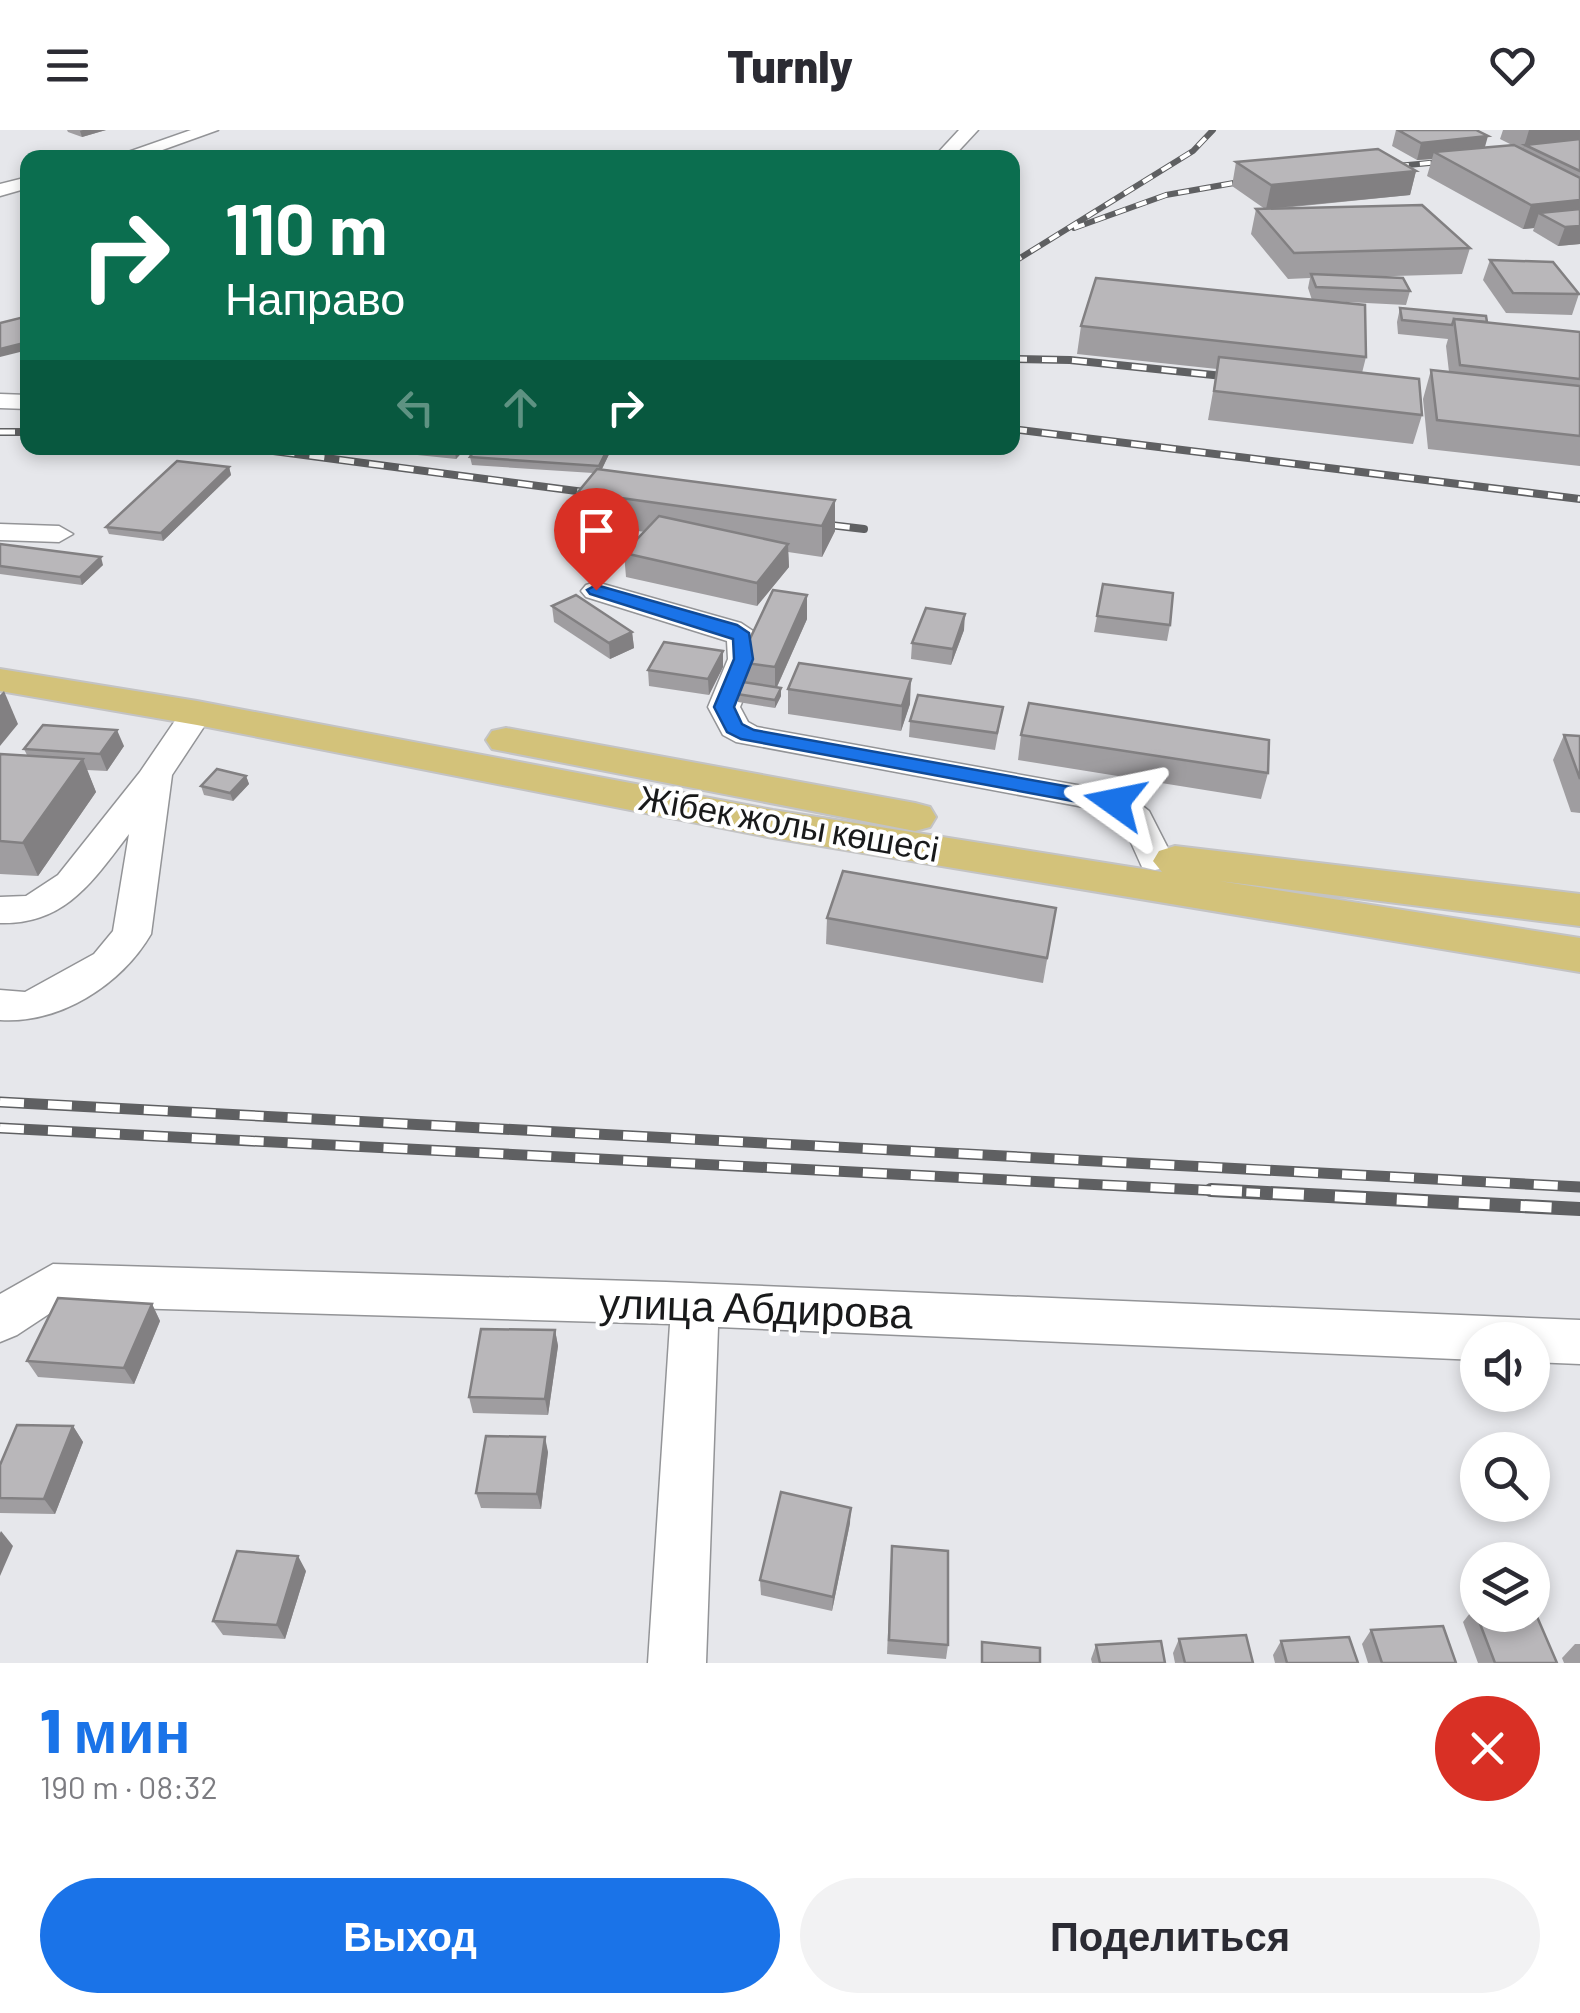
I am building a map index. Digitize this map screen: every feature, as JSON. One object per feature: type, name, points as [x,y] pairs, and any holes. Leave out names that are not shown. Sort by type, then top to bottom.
[{"type":"main road","name":"Жібек жолы көшесі","points":[[0,654],[209,684],[984,830],[1154,858],[1580,910]]},
{"type":"main road","name":"Жібек жолы көшесі","points":[[0,680],[773,824],[1567,958]]},
{"type":"street","points":[[134,130],[174,143]]},
{"type":"street","points":[[149,150],[209,130]]},
{"type":"street","points":[[950,150],[969,130]]},
{"type":"street","points":[[0,532],[59,534]]},
{"type":"street","points":[[596,590],[730,629],[742,637],[744,659],[724,707],[734,728],[748,735],[1115,802],[1141,820],[1154,858]]},
{"type":"street","points":[[0,910],[21,911],[55,898],[71,884],[156,775],[197,714]]},
{"type":"street","points":[[0,1005],[29,1007],[76,985],[108,964],[132,934],[156,775]]},
{"type":"street","name":"улица Абдирова","points":[[0,1320],[54,1285],[696,1305],[1460,1337]]},
{"type":"street","points":[[678,1663],[696,1305]]},
{"type":"street","points":[[1550,1341],[1580,1342]]},
{"type":"building","points":[[1398,130],[1476,130],[1488,136],[1421,143]]},
{"type":"building","points":[[1580,139],[1580,171],[1525,145]]},
{"type":"building","points":[[1514,145],[1580,178],[1580,200],[1531,205],[1434,152]]},
{"type":"building","points":[[1378,149],[1416,171],[1271,185],[1236,162]]},
{"type":"building","points":[[1422,205],[1470,248],[1294,253],[1256,209]]},
{"type":"building","points":[[1580,209],[1580,226],[1565,227],[1539,213]]},
{"type":"building","points":[[1490,260],[1553,262],[1579,294],[1513,293]]},
{"type":"building","points":[[1311,274],[1403,278],[1410,291],[1316,287]]},
{"type":"building","points":[[1096,278],[1365,305],[1366,357],[1081,326]]},
{"type":"building","points":[[1400,308],[1486,316],[1487,322],[1454,319],[1452,325],[1402,320]]},
{"type":"building","points":[[20,318],[20,344],[0,349],[0,323]]},
{"type":"building","points":[[1454,319],[1580,332],[1580,379],[1460,365]]},
{"type":"building","points":[[1219,357],[1419,379],[1422,415],[1214,391]]},
{"type":"building","points":[[1431,370],[1580,386],[1580,436],[1437,420]]},
{"type":"building","points":[[471,455],[604,455],[599,466]]},
{"type":"building","points":[[177,461],[229,467],[161,533],[106,527]]},
{"type":"building","points":[[597,469],[835,500],[822,526],[578,492]]},
{"type":"building","points":[[659,516],[788,544],[757,583],[624,553]]},
{"type":"building","points":[[0,544],[101,557],[80,577],[0,566]]},
{"type":"building","points":[[1103,584],[1173,593],[1170,625],[1097,616]]},
{"type":"building","points":[[773,590],[807,595],[775,667],[739,662]]},
{"type":"building","points":[[576,595],[632,632],[609,643],[552,606]]},
{"type":"building","points":[[926,608],[965,614],[953,649],[912,643]]},
{"type":"building","points":[[664,642],[723,651],[708,679],[648,670]]},
{"type":"building","points":[[799,663],[911,679],[902,706],[788,689]]},
{"type":"building","points":[[743,682],[781,688],[775,700],[737,694]]},
{"type":"building","points":[[918,695],[1003,707],[997,733],[910,721]]},
{"type":"building","points":[[1029,703],[1269,740],[1268,773],[1021,735]]},
{"type":"building","points":[[43,725],[117,730],[100,754],[24,749]]},
{"type":"building","points":[[1564,735],[1580,736],[1580,779]]},
{"type":"building","points":[[0,754],[83,759],[23,843],[0,841]]},
{"type":"building","points":[[217,769],[246,776],[230,793],[201,786]]},
{"type":"building","points":[[843,871],[1056,908],[1047,958],[827,918]]},
{"type":"building","points":[[58,1298],[152,1304],[124,1368],[27,1361]]},
{"type":"building","points":[[481,1329],[555,1330],[545,1399],[469,1397]]},
{"type":"building","points":[[17,1425],[73,1426],[44,1499],[0,1498],[0,1465]]},
{"type":"building","points":[[486,1436],[545,1437],[537,1494],[476,1493]]},
{"type":"building","points":[[781,1492],[851,1508],[833,1597],[760,1580]]},
{"type":"building","points":[[892,1546],[948,1551],[948,1645],[889,1640]]},
{"type":"building","points":[[237,1551],[298,1556],[277,1625],[213,1621]]},
{"type":"building","points":[[1443,1626],[1456,1663],[1382,1663],[1371,1630]]},
{"type":"building","points":[[1483,1632],[1544,1632],[1557,1663],[1495,1663]]},
{"type":"building","points":[[1246,1635],[1253,1663],[1185,1663],[1179,1639]]},
{"type":"building","points":[[1349,1637],[1358,1663],[1287,1663],[1281,1641]]},
{"type":"building","points":[[1161,1641],[1165,1663],[1100,1663],[1096,1645]]},
{"type":"building","points":[[982,1642],[1040,1648],[1040,1663],[982,1663]]},
{"type":"railway","points":[[1020,258],[1193,151],[1213,130]]},
{"type":"railway","points":[[1376,168],[1461,160]]},
{"type":"railway","points":[[1074,228],[1166,195],[1262,178]]},
{"type":"railway","points":[[1020,359],[1070,360],[1242,378]]},
{"type":"railway","points":[[1020,430],[1580,499]]},
{"type":"railway","points":[[0,432],[20,432]]},
{"type":"railway","points":[[303,455],[607,495]]},
{"type":"railway","points":[[805,522],[864,529]]},
{"type":"railway","points":[[0,1102],[1580,1187]]},
{"type":"railway","points":[[0,1128],[1260,1193]]},
{"type":"railway","points":[[1211,1190],[1580,1209]]},
{"type":"route","points":[[596,590],[730,629],[742,637],[746,644],[744,659],[724,707],[734,728],[748,735],[1115,802]]}]
